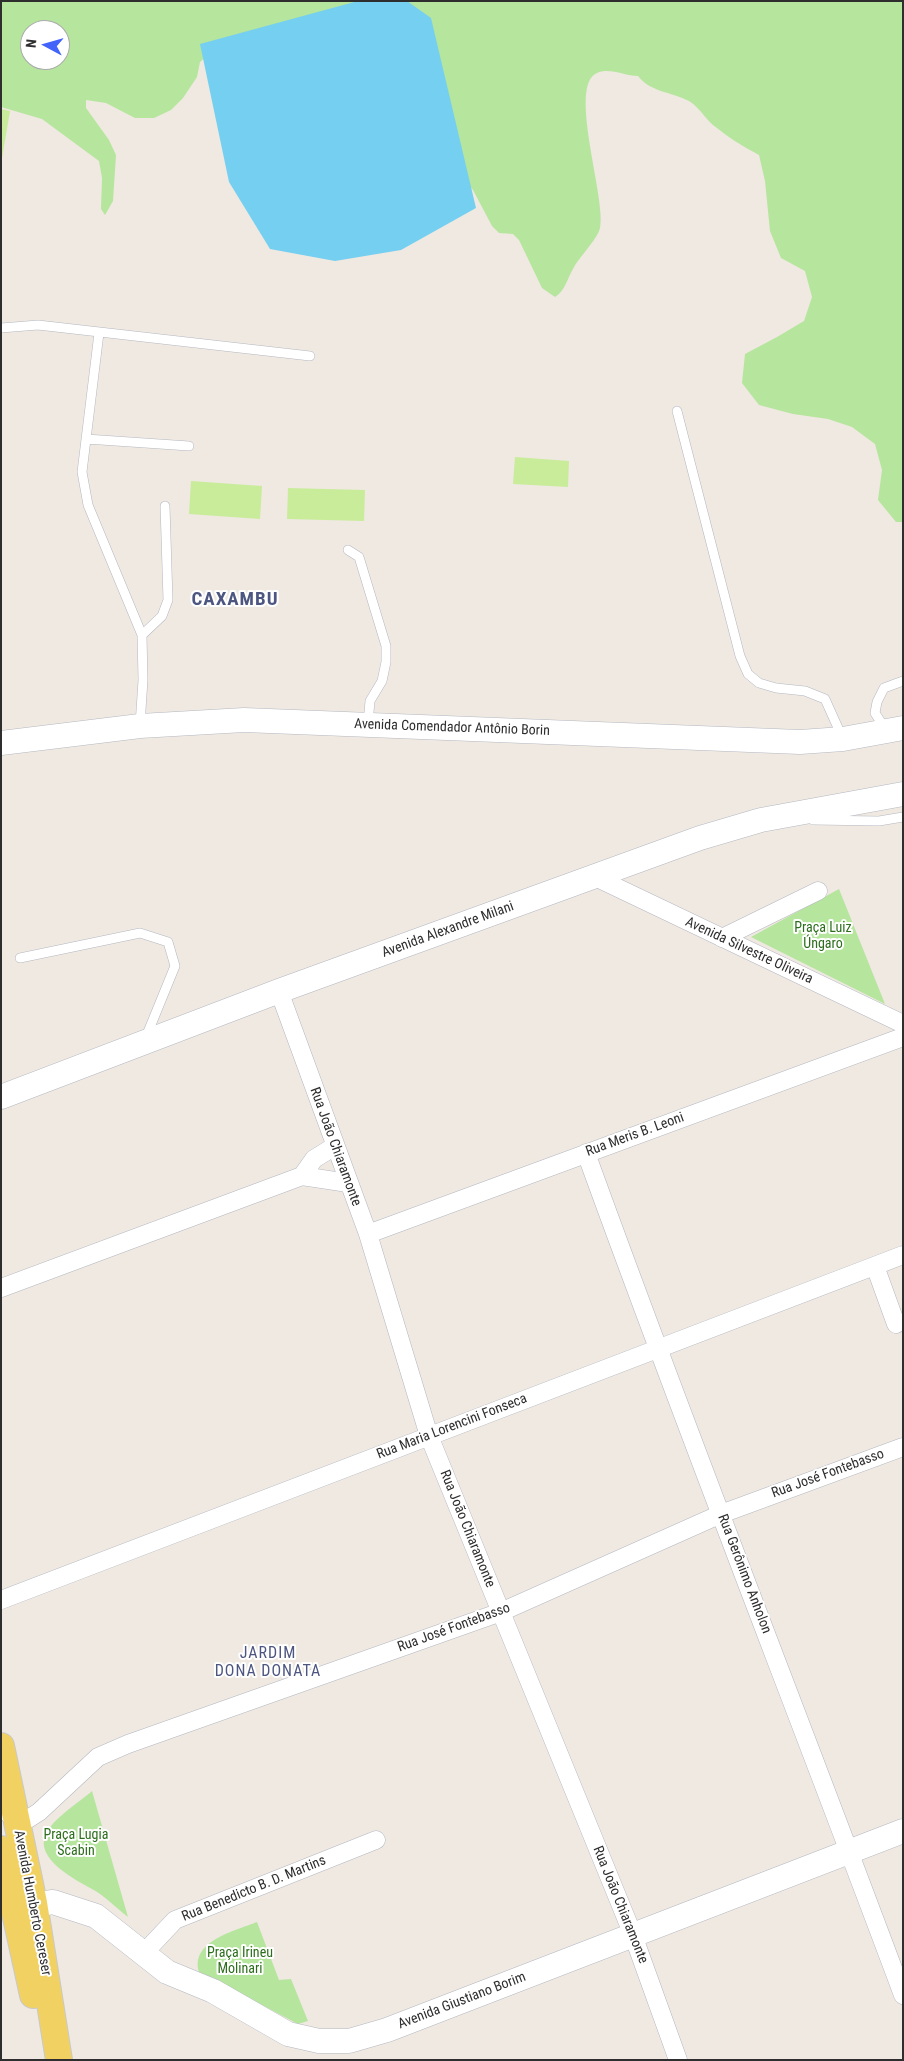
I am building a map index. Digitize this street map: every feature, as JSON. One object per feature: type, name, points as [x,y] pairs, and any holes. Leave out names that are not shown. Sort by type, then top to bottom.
[{"type":"main road","name":"Avenida Comendador Antônio Borin","points":[[1,743],[140,726],[244,720],[800,742],[843,739],[895,730]]},
{"type":"main road","name":"Avenida Alexandre Milani","points":[[1,1097],[279,991],[700,838],[760,820],[903,794]]},
{"type":"main road","name":"Avenida Humberto Cereser","points":[[1,1746],[9,1813],[49,2060]]},
{"type":"main road","name":"Avenida Giustiano Borim","points":[[24,1905],[53,1902],[96,1916],[167,1972],[213,1991],[288,2034],[320,2041],[349,2041],[387,2030],[903,1831]]},
{"type":"main road","name":"Avenida Humberto Cereser","points":[[1,1849],[24,1905],[60,2052],[59,2060]]},
{"type":"street","name":"Avenida Silvestre Oliveira","points":[[595,877],[903,1024]]},
{"type":"street","points":[[722,938],[818,891]]},
{"type":"street","name":"Rua João Chiaramonte","points":[[279,991],[348,1184],[368,1234],[429,1436],[633,1935],[678,2060]]},
{"type":"street","name":"Rua Meris B. Leoni","points":[[368,1234],[903,1037]]},
{"type":"street","points":[[302,1176],[314,1159],[335,1146]]},
{"type":"street","name":"Rua Gerônimo Anholon","points":[[586,1153],[657,1349],[903,1995]]},
{"type":"street","points":[[1,1288],[302,1176],[348,1184]]},
{"type":"street","name":"Rua Maria Lorencini Fonseca","points":[[1,1600],[903,1255]]},
{"type":"street","points":[[876,1266],[896,1324]]},
{"type":"street","name":"Rua José Fontebasso","points":[[9,1813],[28,1819],[98,1757],[128,1744],[501,1612],[721,1514],[903,1447]]},
{"type":"street","name":"Rua Benedicto B. D. Martins","points":[[143,1954],[175,1920],[376,1840]]},
{"type":"lane","points":[[1,328],[38,324],[310,356]]},
{"type":"lane","points":[[100,332],[82,472],[88,505],[142,635],[143,680],[140,726]]},
{"type":"lane","points":[[677,411],[740,656],[748,674],[759,683],[776,688],[804,691],[826,699],[843,739]]},
{"type":"lane","points":[[86,439],[189,446]]},
{"type":"lane","points":[[142,635],[162,616],[168,600],[165,506]]},
{"type":"lane","points":[[348,550],[359,558],[386,646],[386,662],[382,681],[370,701],[368,725]]},
{"type":"lane","points":[[895,730],[875,713],[877,702],[884,688],[903,681]]},
{"type":"lane","points":[[760,820],[878,821],[903,818]]},
{"type":"lane","points":[[20,958],[140,933],[168,942],[176,966],[143,1044]]},
{"type":"green space","points":[[1,1],[903,1],[903,522],[896,522],[878,500],[882,470],[875,444],[852,427],[828,419],[793,414],[759,405],[742,383],[745,354],[804,321],[812,297],[805,271],[781,258],[770,231],[765,181],[759,155],[719,129],[689,101],[655,89],[638,76],[602,71],[597,73],[589,82],[586,98],[587,120],[601,214],[600,228],[576,264],[564,288],[555,297],[542,288],[519,240],[513,234],[499,233],[492,226],[473,190],[447,160],[207,56],[200,62],[197,77],[183,98],[171,110],[154,118],[135,118],[106,103],[86,100],[86,108],[109,140],[116,155],[113,201],[105,215],[101,209],[102,178],[99,161],[42,119],[1,107]]},
{"type":"green space","points":[[1,109],[10,111],[1,164]]},
{"type":"green space","points":[[515,457],[569,461],[568,487],[513,484]]},
{"type":"green space","points":[[191,481],[262,486],[260,519],[189,514]]},
{"type":"green space","points":[[288,488],[365,490],[364,521],[287,519]]},
{"type":"green space","name":"Praça Luiz Úngaro","points":[[839,889],[885,1004],[751,937]]},
{"type":"green space","name":"Praça Lugia Scabin","points":[[92,1791],[128,1917],[101,1895],[60,1869],[53,1863],[44,1847],[46,1833],[57,1819]]},
{"type":"green space","name":"Praça Irineu Molinari","points":[[257,1922],[279,1980],[291,1979],[308,2021],[298,2024],[199,1972],[198,1961],[201,1952],[208,1945],[216,1939]]},
{"type":"water","points":[[358,1],[407,1],[431,18],[476,208],[401,250],[335,261],[270,249],[229,182],[200,44]]},
{"type":"district","name":"CAXAMBU","points":[[235,600]]},
{"type":"district","name":"JARDIM DONA DONATA","points":[[268,1663]]}]
